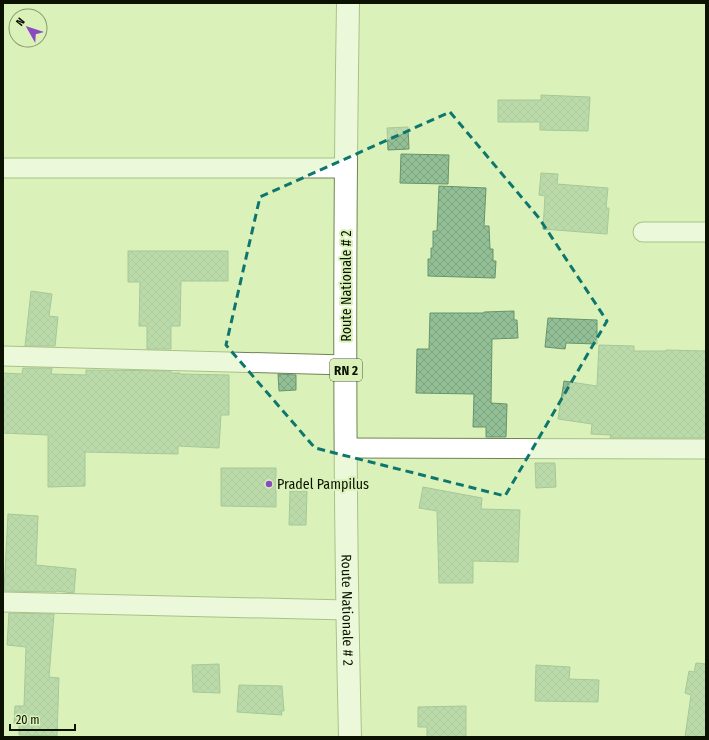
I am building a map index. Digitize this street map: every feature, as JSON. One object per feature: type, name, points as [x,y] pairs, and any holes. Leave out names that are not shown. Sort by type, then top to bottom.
[{"type":"main road","name":"Route Nationale # 2","points":[[348,3],[346,168],[346,448],[347,610],[350,737]]},
{"type":"street","points":[[3,168],[346,168]]},
{"type":"street","points":[[643,232],[706,232]]},
{"type":"street","points":[[3,356],[346,365]]},
{"type":"street","points":[[346,448],[706,449]]},
{"type":"street","points":[[3,602],[347,610]]},
{"type":"highlighted area","points":[[450,112],[539,218],[607,321],[505,496],[315,448],[226,345],[260,197]]},
{"type":"building","points":[[541,95],[590,97],[588,131],[540,130],[540,122],[498,122],[498,100],[541,100]]},
{"type":"building","points":[[408,127],[409,149],[388,150],[387,128]]},
{"type":"building","points":[[401,154],[449,155],[448,184],[400,183]]},
{"type":"building","points":[[541,173],[558,174],[557,184],[608,188],[606,208],[609,208],[607,234],[543,229],[545,196],[539,195]]},
{"type":"building","points":[[439,186],[486,188],[484,226],[489,226],[490,249],[493,249],[493,261],[496,261],[495,278],[428,276],[428,259],[431,259],[431,248],[433,248],[433,231],[437,231]]},
{"type":"building","points":[[128,251],[228,251],[228,281],[181,281],[180,326],[171,326],[171,349],[147,349],[147,326],[139,326],[140,282],[128,282]]},
{"type":"building","points":[[31,291],[52,294],[49,316],[58,317],[55,346],[25,346]]},
{"type":"building","points":[[514,311],[514,320],[517,320],[518,338],[492,339],[491,403],[507,404],[506,437],[486,437],[486,427],[473,427],[474,394],[416,393],[417,349],[429,349],[430,313],[484,313]]},
{"type":"building","points":[[548,318],[597,320],[597,344],[566,343],[565,349],[545,347]]},
{"type":"building","points":[[599,345],[634,346],[634,351],[706,351],[706,438],[610,438],[611,435],[591,434],[592,424],[558,419],[564,381],[597,386]]},
{"type":"building","points":[[23,368],[52,368],[51,374],[86,375],[86,370],[171,371],[171,373],[180,374],[229,375],[229,415],[221,415],[219,448],[178,446],[178,454],[85,452],[85,486],[48,487],[48,435],[3,433],[3,373],[22,374]]},
{"type":"building","points":[[278,374],[296,375],[296,390],[279,391]]},
{"type":"building","points":[[535,463],[555,463],[556,487],[536,488]]},
{"type":"building","points":[[221,468],[276,468],[276,507],[221,506]]},
{"type":"building","points":[[423,487],[482,498],[481,509],[520,510],[518,562],[473,561],[473,583],[439,583],[437,511],[419,508]]},
{"type":"building","points":[[290,491],[307,491],[306,525],[289,525]]},
{"type":"building","points":[[8,514],[38,516],[36,565],[76,569],[74,593],[56,591],[4,591]]},
{"type":"building","points":[[9,613],[54,614],[49,677],[59,678],[57,736],[19,735],[19,723],[14,723],[15,706],[24,706],[26,647],[7,645]]},
{"type":"building","points":[[696,663],[706,664],[706,737],[685,737],[691,695],[685,693],[689,671],[694,672]]},
{"type":"building","points":[[219,664],[220,693],[193,692],[192,665]]},
{"type":"building","points":[[536,665],[570,667],[569,679],[599,680],[598,702],[535,701]]},
{"type":"building","points":[[239,685],[282,686],[284,711],[281,711],[282,715],[237,712]]},
{"type":"building","points":[[466,706],[466,737],[427,737],[427,727],[418,727],[418,707]]},
{"type":"place","name":"Pradel Pampilus","points":[[269,484]]}]
